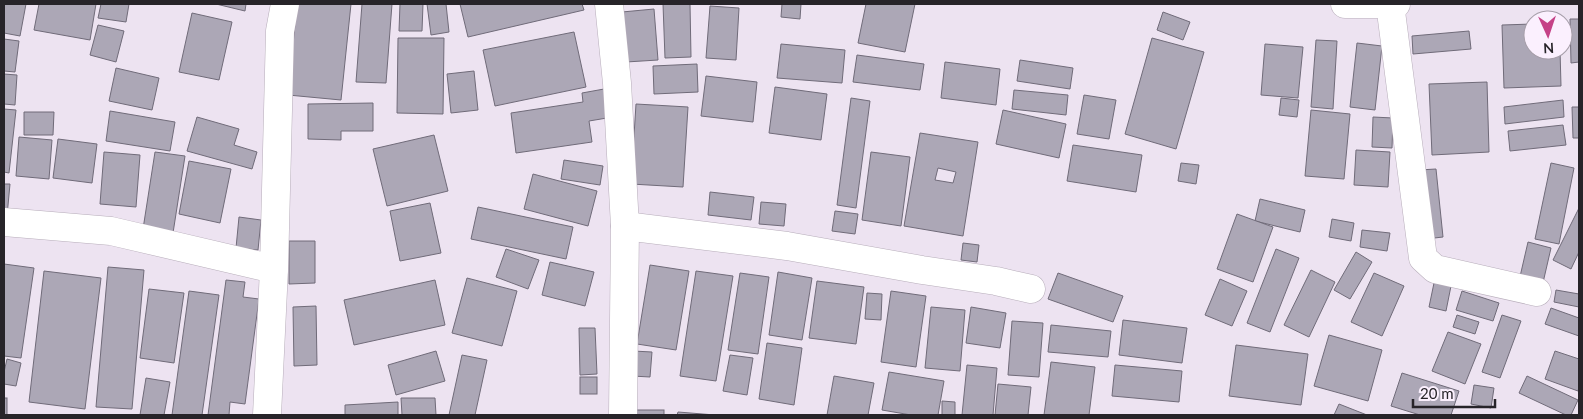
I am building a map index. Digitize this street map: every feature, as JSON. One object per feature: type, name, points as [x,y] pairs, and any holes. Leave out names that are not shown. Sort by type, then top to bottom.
[{"type":"street","points":[[268,415],[280,31],[285,4]]},
{"type":"street","points":[[609,4],[617,83],[625,226],[623,415]]},
{"type":"street","points":[[1345,4],[1393,4],[1423,258],[1435,269],[1537,292]]},
{"type":"street","points":[[4,222],[111,231],[274,269]]},
{"type":"street","points":[[625,226],[787,246],[996,281],[1031,289]]},
{"type":"building","points":[[4,4],[26,4],[20,36],[4,33]]},
{"type":"building","points":[[39,4],[96,4],[90,40],[34,30]]},
{"type":"building","points":[[101,4],[129,4],[126,22],[98,18]]},
{"type":"building","points":[[216,4],[246,4],[245,11]]},
{"type":"building","points":[[297,4],[351,4],[341,100],[288,95]]},
{"type":"building","points":[[362,4],[392,4],[386,83],[356,82]]},
{"type":"building","points":[[400,4],[423,4],[422,31],[399,31]]},
{"type":"building","points":[[427,4],[446,4],[449,32],[431,35]]},
{"type":"building","points":[[460,4],[582,4],[584,10],[468,37]]},
{"type":"building","points":[[663,4],[690,4],[691,57],[665,58]]},
{"type":"building","points":[[782,4],[801,4],[800,19],[781,17]]},
{"type":"building","points":[[866,4],[915,4],[905,52],[858,43]]},
{"type":"building","points":[[710,6],[739,8],[736,60],[706,58]]},
{"type":"building","points":[[654,9],[658,60],[626,62],[622,12]]},
{"type":"building","points":[[1163,12],[1190,22],[1183,40],[1157,30]]},
{"type":"building","points":[[192,13],[232,22],[219,80],[179,72]]},
{"type":"building","points":[[1573,19],[1579,19],[1579,62],[1571,63],[1571,60],[1573,60]]},
{"type":"building","points":[[1523,24],[1523,60],[1560,60],[1561,86],[1504,88],[1502,25]]},
{"type":"building","points":[[98,25],[124,31],[116,62],[90,55]]},
{"type":"building","points":[[1469,31],[1471,49],[1413,54],[1412,36]]},
{"type":"building","points":[[574,32],[586,87],[495,106],[483,50]]},
{"type":"building","points":[[398,38],[444,38],[443,114],[397,113]]},
{"type":"building","points":[[1152,38],[1204,52],[1176,149],[1125,134]]},
{"type":"building","points":[[4,39],[19,41],[15,72],[4,71]]},
{"type":"building","points":[[1316,40],[1337,41],[1333,109],[1311,107]]},
{"type":"building","points":[[1357,43],[1382,46],[1375,110],[1350,107]]},
{"type":"building","points":[[781,44],[845,50],[842,83],[777,78]]},
{"type":"building","points":[[1265,44],[1303,47],[1298,98],[1261,95]]},
{"type":"building","points":[[857,55],[924,64],[920,90],[853,82]]},
{"type":"building","points":[[1020,60],[1073,68],[1070,89],[1017,81]]},
{"type":"building","points":[[945,62],[1000,69],[996,105],[941,98]]},
{"type":"building","points":[[697,64],[698,92],[654,94],[653,66]]},
{"type":"building","points":[[116,68],[159,78],[152,110],[109,101]]},
{"type":"building","points":[[474,71],[478,110],[451,113],[447,74]]},
{"type":"building","points":[[4,74],[17,75],[15,105],[4,104]]},
{"type":"building","points":[[706,76],[757,82],[753,122],[701,116]]},
{"type":"building","points":[[1487,82],[1489,152],[1432,155],[1429,84]]},
{"type":"building","points":[[775,87],[827,94],[821,140],[769,133]]},
{"type":"building","points":[[604,89],[607,118],[589,121],[592,142],[516,153],[511,113],[583,102],[582,93]]},
{"type":"building","points":[[1014,90],[1068,95],[1066,115],[1012,109]]},
{"type":"building","points":[[1084,95],[1116,100],[1109,139],[1077,134]]},
{"type":"building","points":[[851,98],[870,101],[856,208],[837,205]]},
{"type":"building","points":[[1281,98],[1299,100],[1297,117],[1279,115]]},
{"type":"building","points":[[1563,100],[1564,117],[1505,124],[1504,107]]},
{"type":"building","points":[[373,103],[373,131],[341,131],[341,140],[308,139],[308,104]]},
{"type":"building","points":[[636,104],[688,107],[683,187],[631,184]]},
{"type":"building","points":[[1572,107],[1579,107],[1579,138],[1573,138]]},
{"type":"building","points":[[4,109],[16,110],[9,173],[4,172]]},
{"type":"building","points":[[1003,110],[1066,124],[1059,158],[996,144]]},
{"type":"building","points":[[1311,110],[1350,114],[1344,179],[1305,176]]},
{"type":"building","points":[[110,111],[175,122],[170,151],[106,141]]},
{"type":"building","points":[[24,112],[54,112],[53,135],[24,135]]},
{"type":"building","points":[[197,117],[239,129],[234,145],[257,152],[252,169],[187,151]]},
{"type":"building","points":[[1373,117],[1393,118],[1392,148],[1372,147]]},
{"type":"building","points":[[1563,125],[1566,145],[1510,151],[1508,131]]},
{"type":"building","points":[[920,133],[978,142],[963,236],[904,226]],"holes":[[[938,168],[956,172],[953,183],[935,180]]]},
{"type":"building","points":[[434,135],[448,191],[387,206],[373,149]]},
{"type":"building","points":[[19,137],[52,140],[49,179],[16,176]]},
{"type":"building","points":[[58,139],[97,144],[92,183],[53,178]]},
{"type":"building","points":[[1073,145],[1142,155],[1136,192],[1067,181]]},
{"type":"building","points":[[1356,150],[1390,152],[1388,187],[1354,185]]},
{"type":"building","points":[[104,152],[140,155],[136,207],[100,204]]},
{"type":"building","points":[[155,152],[185,156],[173,233],[143,229]]},
{"type":"building","points":[[871,152],[910,157],[901,226],[862,220]]},
{"type":"building","points":[[564,160],[603,166],[600,185],[561,179]]},
{"type":"building","points":[[189,161],[231,169],[220,223],[179,214]]},
{"type":"building","points":[[1181,163],[1199,165],[1196,184],[1178,181]]},
{"type":"building","points":[[1551,163],[1574,168],[1559,244],[1535,239]]},
{"type":"building","points":[[1436,169],[1443,237],[1426,239],[1419,170]]},
{"type":"building","points":[[533,174],[597,191],[588,226],[524,209]]},
{"type":"building","points":[[4,184],[10,184],[7,216],[4,216]]},
{"type":"building","points":[[710,192],[754,197],[751,220],[708,215]]},
{"type":"building","points":[[1260,199],[1305,210],[1300,232],[1255,221]]},
{"type":"building","points":[[761,202],[786,204],[784,226],[759,224]]},
{"type":"building","points":[[430,203],[441,253],[400,261],[390,211]]},
{"type":"building","points":[[478,207],[573,227],[566,259],[471,239]]},
{"type":"building","points":[[1579,208],[1579,252],[1571,269],[1553,260]]},
{"type":"building","points":[[835,211],[858,214],[855,234],[832,231]]},
{"type":"building","points":[[1237,214],[1273,227],[1253,282],[1217,269]]},
{"type":"building","points":[[239,217],[261,220],[258,250],[236,248]]},
{"type":"building","points":[[1332,219],[1354,223],[1351,241],[1329,237]]},
{"type":"building","points":[[1362,230],[1390,233],[1387,251],[1360,247]]},
{"type":"building","points":[[289,241],[315,241],[315,283],[289,284]]},
{"type":"building","points":[[1528,242],[1551,248],[1542,287],[1519,281]]},
{"type":"building","points":[[963,243],[979,245],[977,262],[961,260]]},
{"type":"building","points":[[506,249],[539,260],[528,289],[496,277]]},
{"type":"building","points":[[1276,249],[1299,258],[1270,332],[1247,323]]},
{"type":"building","points":[[1356,252],[1372,262],[1350,299],[1334,290]]},
{"type":"building","points":[[550,262],[594,272],[585,306],[542,295]]},
{"type":"building","points":[[4,264],[34,268],[21,358],[4,356]]},
{"type":"building","points":[[650,265],[689,271],[676,350],[637,344]]},
{"type":"building","points":[[108,267],[144,270],[132,409],[96,407]]},
{"type":"building","points":[[1311,270],[1335,282],[1309,337],[1284,325]]},
{"type":"building","points":[[44,271],[101,278],[85,409],[29,402]]},
{"type":"building","points":[[696,271],[733,276],[716,381],[680,376]]},
{"type":"building","points":[[778,272],[812,278],[802,340],[769,335]]},
{"type":"building","points":[[740,273],[769,277],[758,354],[728,350]]},
{"type":"building","points":[[1058,273],[1123,296],[1113,322],[1048,299]]},
{"type":"building","points":[[1374,273],[1404,286],[1382,336],[1351,322]]},
{"type":"building","points":[[467,278],[517,291],[502,346],[452,333]]},
{"type":"building","points":[[1220,279],[1247,291],[1232,326],[1205,315]]},
{"type":"building","points":[[226,280],[245,282],[243,297],[259,299],[245,404],[230,402],[229,415],[208,415]]},
{"type":"building","points":[[435,280],[445,325],[354,345],[344,300]]},
{"type":"building","points":[[817,281],[864,287],[856,344],[809,338]]},
{"type":"building","points":[[1434,283],[1451,286],[1446,311],[1429,307]]},
{"type":"building","points":[[149,289],[184,293],[174,363],[140,358]]},
{"type":"building","points":[[1556,290],[1579,294],[1579,307],[1554,302]]},
{"type":"building","points":[[189,291],[219,295],[202,415],[172,415]]},
{"type":"building","points":[[891,291],[926,296],[916,367],[881,362]]},
{"type":"building","points":[[1462,291],[1499,303],[1493,321],[1456,310]]},
{"type":"building","points":[[867,293],[882,294],[881,320],[865,319]]},
{"type":"building","points":[[316,306],[317,365],[294,366],[293,307]]},
{"type":"building","points":[[931,307],[965,310],[960,371],[925,368]]},
{"type":"building","points":[[971,307],[1006,313],[1000,348],[966,343]]},
{"type":"building","points":[[1551,308],[1579,318],[1579,336],[1545,324]]},
{"type":"building","points":[[1457,315],[1479,322],[1475,334],[1453,327]]},
{"type":"building","points":[[1502,315],[1521,321],[1500,378],[1482,372]]},
{"type":"building","points":[[1123,320],[1187,328],[1182,363],[1119,355]]},
{"type":"building","points":[[1012,321],[1043,323],[1039,377],[1008,375]]},
{"type":"building","points":[[1051,325],[1111,331],[1108,357],[1048,352]]},
{"type":"building","points":[[579,328],[595,328],[597,374],[580,375]]},
{"type":"building","points":[[1448,332],[1481,344],[1465,384],[1432,371]]},
{"type":"building","points":[[1329,335],[1382,350],[1368,401],[1314,386]]},
{"type":"building","points":[[767,343],[802,348],[794,405],[759,399]]},
{"type":"building","points":[[1236,345],[1308,354],[1301,405],[1229,396]]},
{"type":"building","points":[[436,351],[445,381],[396,395],[388,365]]},
{"type":"building","points":[[633,351],[652,352],[650,377],[632,376]]},
{"type":"building","points":[[1555,351],[1579,359],[1578,391],[1545,379]]},
{"type":"building","points":[[462,355],[487,360],[475,415],[449,415]]},
{"type":"building","points":[[730,355],[753,358],[747,395],[723,391]]},
{"type":"building","points":[[7,359],[21,363],[16,386],[4,384]]},
{"type":"building","points":[[1051,362],[1095,367],[1089,415],[1044,415]]},
{"type":"building","points":[[967,365],[997,368],[993,415],[962,415]]},
{"type":"building","points":[[1115,365],[1182,371],[1179,402],[1112,396]]},
{"type":"building","points":[[889,372],[944,381],[938,415],[911,415],[882,410]]},
{"type":"building","points":[[1402,373],[1459,391],[1451,415],[1420,415],[1391,406]]},
{"type":"building","points":[[834,376],[874,383],[868,415],[827,415]]},
{"type":"building","points":[[1527,376],[1578,400],[1571,415],[1566,415],[1519,393]]},
{"type":"building","points":[[580,377],[597,377],[597,394],[580,394]]},
{"type":"building","points":[[146,378],[170,382],[164,415],[140,415]]},
{"type":"building","points":[[998,384],[1031,387],[1028,415],[995,415]]},
{"type":"building","points":[[1474,385],[1494,388],[1491,408],[1471,404]]},
{"type":"building","points":[[4,398],[7,398],[7,415],[4,415]]},
{"type":"building","points":[[401,398],[435,398],[436,415],[402,415]]},
{"type":"building","points":[[942,401],[955,402],[955,415],[942,415]]},
{"type":"building","points":[[398,402],[398,415],[345,415],[345,405]]},
{"type":"building","points":[[1339,404],[1367,415],[1334,415]]},
{"type":"building","points":[[636,410],[664,410],[664,415],[636,415]]},
{"type":"building","points":[[678,412],[715,415],[677,415]]}]
